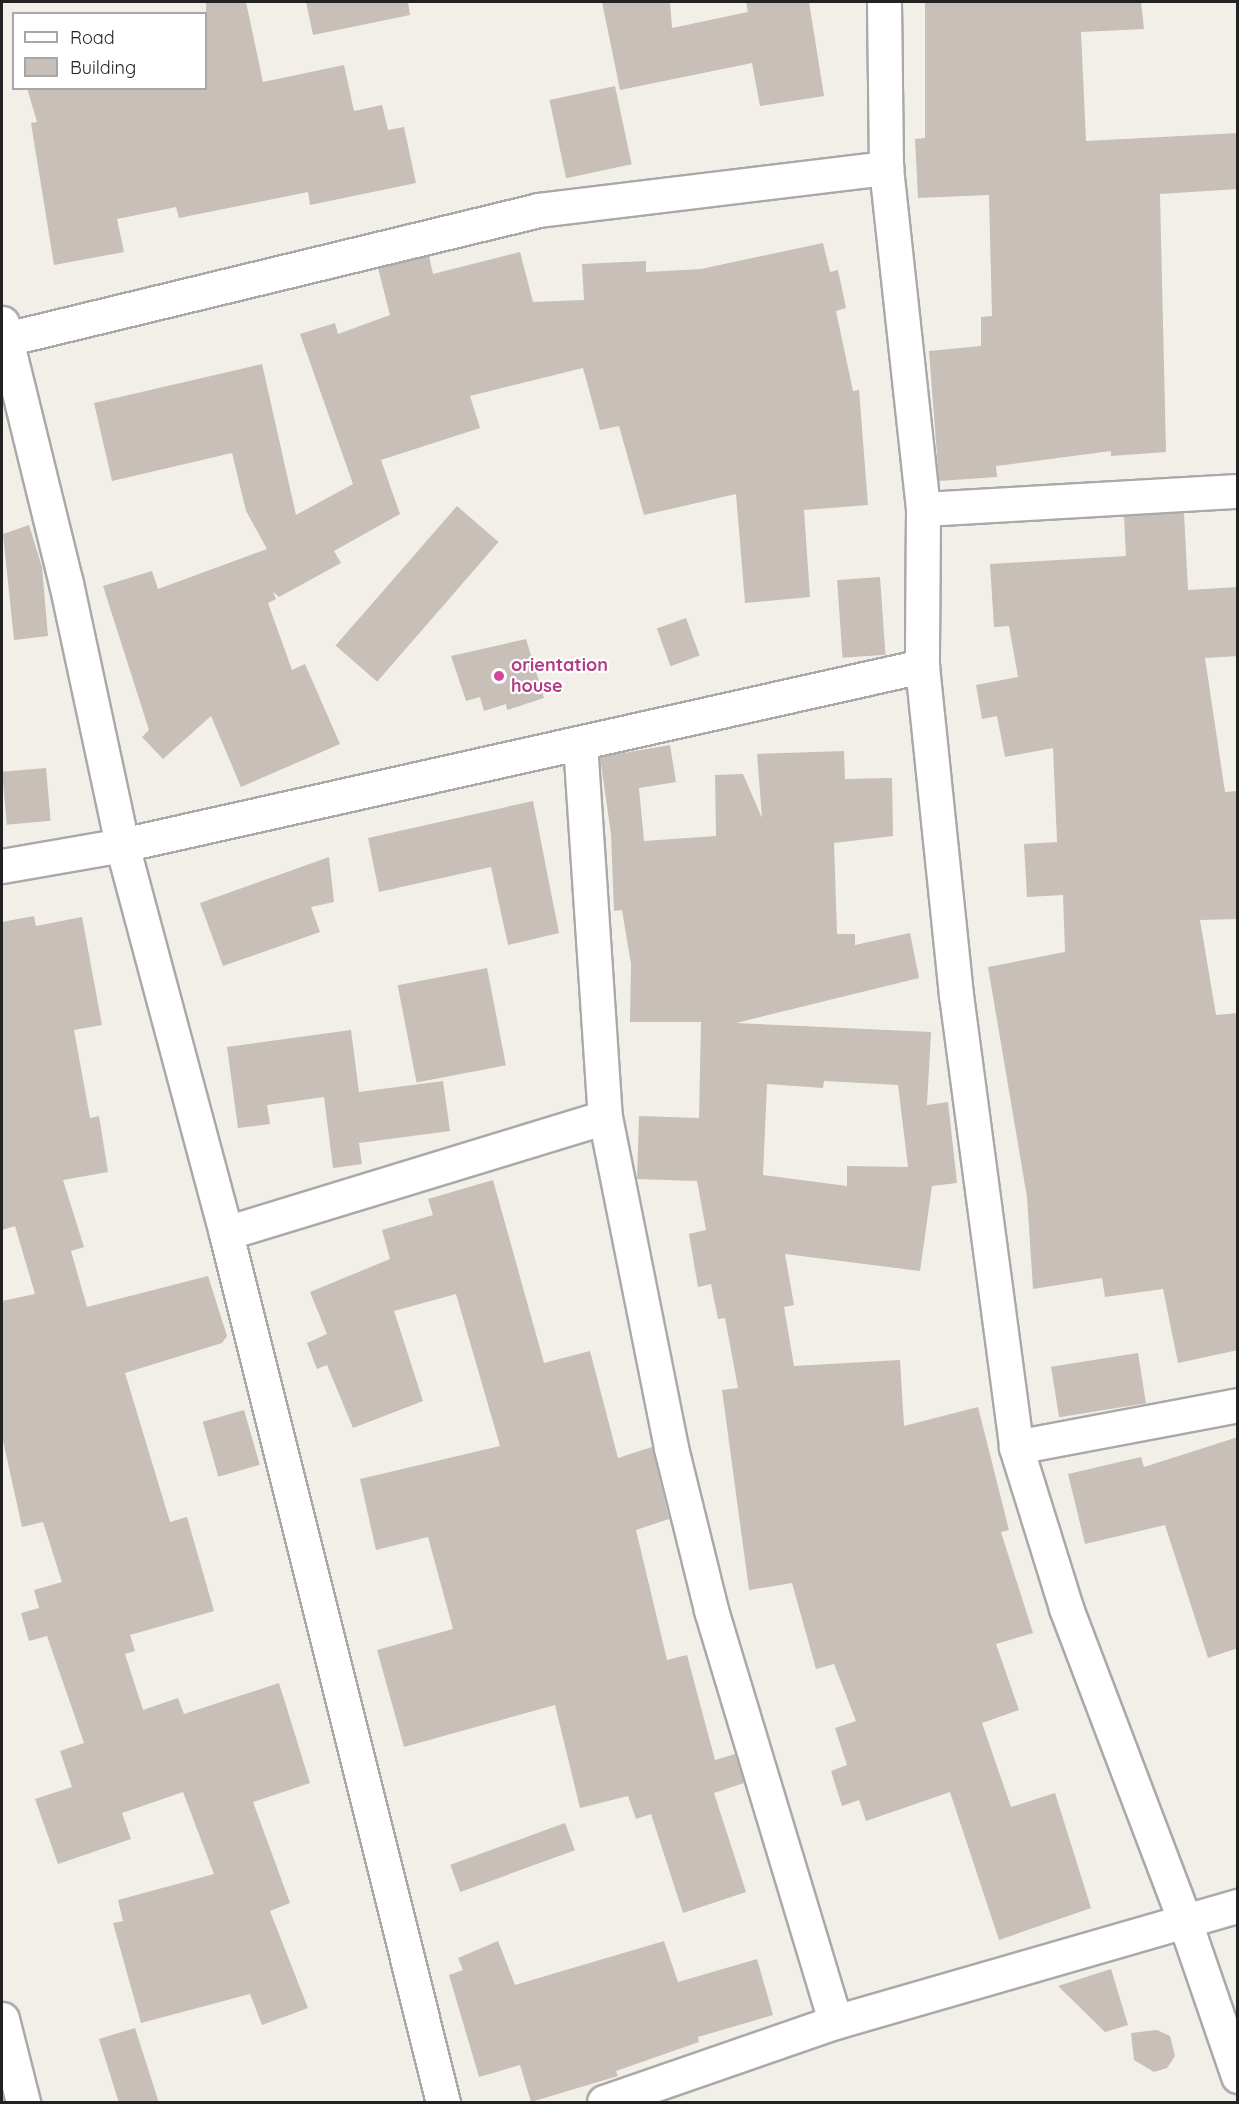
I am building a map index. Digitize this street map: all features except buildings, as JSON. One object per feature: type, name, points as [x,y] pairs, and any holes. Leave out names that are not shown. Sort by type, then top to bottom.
[{"type":"street","points":[[884,2],[886,168],[922,509],[922,666],[958,1007],[1017,1447],[1065,1608],[1185,1922],[1238,2076]]},
{"type":"street","points":[[443,2103],[226,1233],[122,845],[66,583],[2,334],[539,210],[886,168]]},
{"type":"street","points":[[922,509],[1238,491]]},
{"type":"street","points":[[2,866],[122,845],[922,666]]},
{"type":"street","points":[[580,743],[605,1117],[671,1448],[711,1610],[835,2022]]},
{"type":"street","points":[[226,1233],[605,1117]]},
{"type":"street","points":[[1017,1447],[1238,1405]]},
{"type":"street","points":[[604,2103],[835,2022],[1238,1906]]},
{"type":"street","points":[[2,2019],[23,2103]]},
{"type":"place","name":"orientation house","points":[[499,676]]}]
